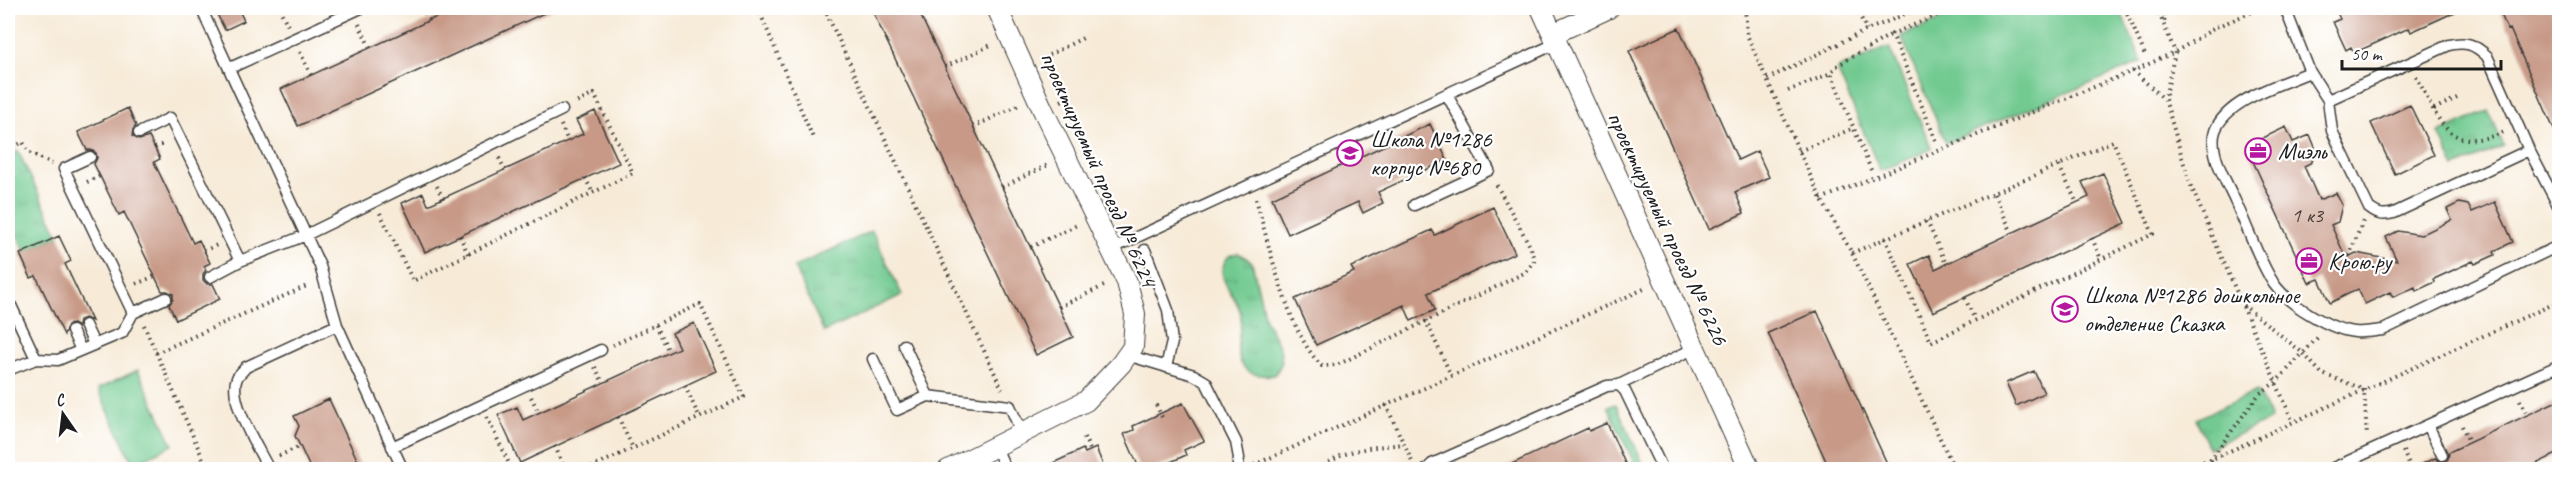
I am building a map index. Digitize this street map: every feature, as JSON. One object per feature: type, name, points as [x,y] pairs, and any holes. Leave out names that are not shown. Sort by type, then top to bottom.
[{"type":"street","name":"проектируемый проезд № 6224","points":[[948,470],[1086,400],[1133,347],[1135,314],[1127,282],[1043,110],[997,8]]},
{"type":"street","name":"проектируемый проезд № 6226","points":[[1541,8],[1750,470]]},
{"type":"street","points":[[1555,39],[1609,8]]},
{"type":"lane","points":[[201,8],[306,235],[324,279],[337,325],[403,470]]},
{"type":"lane","points":[[2285,8],[2310,72],[2328,100],[2332,131],[2369,208],[2383,215],[2394,213],[2529,150]]},
{"type":"lane","points":[[230,68],[357,9]]},
{"type":"lane","points":[[1111,249],[1447,95],[1555,39]]},
{"type":"lane","points":[[2328,100],[2449,45],[2463,42],[2476,46],[2487,56],[2529,150],[2559,209]]},
{"type":"lane","points":[[2310,72],[2252,96],[2227,114],[2215,131],[2214,143],[2224,178],[2275,285],[2294,302],[2329,326],[2355,332],[2383,330],[2559,245]]},
{"type":"lane","points":[[1414,205],[1489,170],[1447,95]]},
{"type":"lane","points":[[210,277],[240,261],[306,235],[562,110]]},
{"type":"lane","points":[[140,133],[170,117],[240,261]]},
{"type":"lane","points":[[90,156],[64,169],[123,291],[136,312]]},
{"type":"lane","points":[[1145,250],[1168,310],[1172,342],[1166,367]]},
{"type":"lane","points":[[8,370],[36,359],[58,360],[122,333],[136,312],[166,298]]},
{"type":"lane","points":[[8,299],[36,359]]},
{"type":"lane","points":[[85,325],[94,344]]},
{"type":"lane","points":[[267,466],[240,413],[235,394],[237,379],[246,368],[337,325]]},
{"type":"lane","points":[[72,331],[81,350]]},
{"type":"lane","points":[[904,345],[928,396]]},
{"type":"lane","points":[[1426,470],[1443,459],[1607,386],[1619,385],[1695,348]]},
{"type":"lane","points":[[393,447],[602,350]]},
{"type":"lane","points":[[1127,355],[1200,378],[1210,386],[1236,442],[1239,458],[1237,470]]},
{"type":"lane","points":[[873,359],[897,410],[928,396],[1010,406],[1022,434]]},
{"type":"lane","points":[[2329,470],[2559,365]]},
{"type":"lane","points":[[1619,385],[1625,391],[1662,470]]},
{"type":"lane","points":[[2428,425],[2442,455]]},
{"type":"lane","points":[[996,447],[1006,470]]},
{"type":"path","points":[[423,8],[429,20]]},
{"type":"path","points":[[758,8],[813,138]]},
{"type":"path","points":[[824,8],[1010,406]]},
{"type":"path","points":[[1745,8],[1747,35],[1799,151],[1821,199],[1852,253],[1955,470]]},
{"type":"path","points":[[1856,8],[1867,30]]},
{"type":"path","points":[[1767,79],[1867,30],[1920,8]]},
{"type":"path","points":[[1788,91],[1831,73],[1835,67],[1892,34],[1955,8]]},
{"type":"path","points":[[2125,8],[2145,56]]},
{"type":"path","points":[[2157,8],[2175,52],[2165,99],[2190,184],[2293,422]]},
{"type":"path","points":[[2163,8],[2166,29]]},
{"type":"path","points":[[1821,199],[2133,71],[2175,52],[2218,26],[2262,8]]},
{"type":"path","points":[[357,9],[370,48]]},
{"type":"path","points":[[1892,34],[1936,140]]},
{"type":"path","points":[[1049,55],[1085,37]]},
{"type":"path","points":[[294,39],[311,75]]},
{"type":"path","points":[[945,66],[995,43]]},
{"type":"path","points":[[2409,63],[2445,130],[2456,137],[2476,140],[2498,135]]},
{"type":"path","points":[[2133,71],[2165,99]]},
{"type":"path","points":[[1831,73],[1871,170]]},
{"type":"path","points":[[374,202],[413,281],[633,173],[594,94],[562,110]]},
{"type":"path","points":[[1057,103],[1070,97]]},
{"type":"path","points":[[2434,109],[2459,97]]},
{"type":"path","points":[[973,127],[1023,103]]},
{"type":"path","points":[[1799,151],[1854,128]]},
{"type":"path","points":[[1852,253],[1885,238],[1994,194],[2113,141],[2153,234],[1931,342],[1885,238]]},
{"type":"path","points":[[8,150],[23,142],[28,152],[64,169]]},
{"type":"path","points":[[1002,187],[1052,163]]},
{"type":"path","points":[[2059,166],[2077,203]]},
{"type":"path","points":[[1252,184],[1285,301],[1312,357],[1322,366],[1337,365],[1526,272],[1534,261],[1531,248],[1489,170]]},
{"type":"path","points":[[585,178],[592,193]]},
{"type":"path","points":[[1994,194],[2012,233]]},
{"type":"path","points":[[2349,256],[2369,208]]},
{"type":"path","points":[[1927,221],[1946,264]]},
{"type":"path","points":[[1031,247],[1081,223]]},
{"type":"path","points":[[460,236],[468,254]]},
{"type":"path","points":[[2092,238],[2101,259]]},
{"type":"path","points":[[123,291],[154,276]]},
{"type":"path","points":[[156,353],[324,279]]},
{"type":"path","points":[[1059,307],[1110,283]]},
{"type":"path","points":[[1252,466],[1651,285]]},
{"type":"path","points":[[1965,298],[1975,320]]},
{"type":"path","points":[[2168,470],[2210,459],[2559,301]]},
{"type":"path","points":[[586,470],[744,397],[700,304],[602,350]]},
{"type":"path","points":[[2243,305],[2302,353],[2322,374],[2364,389]]},
{"type":"path","points":[[136,312],[208,470]]},
{"type":"path","points":[[1423,315],[1451,375]]},
{"type":"path","points":[[656,325],[669,352]]},
{"type":"path","points":[[2203,470],[2259,394],[2276,382],[2329,326]]},
{"type":"path","points":[[685,386],[699,417]]},
{"type":"path","points":[[2364,389],[2368,452]]},
{"type":"path","points":[[1156,405],[1161,417]]},
{"type":"path","points":[[1386,405],[1416,470]]},
{"type":"path","points":[[482,406],[512,470]]},
{"type":"path","points":[[618,417],[633,448]]},
{"type":"path","points":[[1084,437],[1090,450]]},
{"type":"path","points":[[1320,470],[1338,457],[1358,450],[1404,444]]},
{"type":"path","points":[[267,466],[300,446]]},
{"type":"path","points":[[555,446],[565,470]]},
{"type":"green space","points":[[1969,8],[2119,8],[2142,62],[1946,143],[1901,36]]},
{"type":"green space","points":[[1889,47],[1932,149],[1880,171],[1837,69]]},
{"type":"green space","points":[[2488,111],[2504,146],[2455,168],[2439,133]]},
{"type":"green space","points":[[18,151],[59,236],[25,252],[8,215],[8,157]]},
{"type":"green space","points":[[872,231],[902,295],[824,332],[794,267]]},
{"type":"green space","points":[[1238,253],[1252,262],[1265,319],[1280,348],[1282,362],[1275,375],[1252,373],[1246,370],[1239,359],[1241,314],[1226,285],[1222,271],[1229,256]]},
{"type":"green space","points":[[138,370],[173,445],[133,464],[98,389]]},
{"type":"green space","points":[[2257,391],[2271,419],[2209,448],[2196,419]]},
{"type":"green space","points":[[1616,404],[1644,466],[1637,469],[1608,407]]},
{"type":"building","points":[[214,8],[238,8],[244,21],[225,30]]},
{"type":"building","points":[[456,8],[555,8],[298,126],[281,89]]},
{"type":"building","points":[[871,8],[917,8],[1073,337],[1036,355]]},
{"type":"building","points":[[2335,8],[2464,8],[2411,32],[2409,28],[2354,53],[2351,47],[2346,50],[2333,22],[2340,19]]},
{"type":"building","points":[[2498,8],[2551,8],[2559,26],[2553,31],[2559,46],[2559,141],[2510,29],[2508,30]]},
{"type":"building","points":[[1679,28],[1738,160],[1757,151],[1769,177],[1735,192],[1744,213],[1709,229],[1629,51]]},
{"type":"building","points":[[2410,105],[2434,155],[2395,174],[2371,123]]},
{"type":"building","points":[[128,108],[136,126],[132,136],[139,140],[149,137],[160,159],[154,162],[193,243],[199,240],[210,263],[204,266],[206,270],[203,280],[207,284],[213,284],[220,299],[176,320],[169,305],[173,294],[162,291],[124,212],[119,215],[94,164],[97,158],[96,153],[87,150],[78,132]]},
{"type":"building","points":[[595,111],[619,163],[425,252],[402,203],[423,193],[428,205],[583,134],[576,120]]},
{"type":"building","points":[[1430,124],[1447,160],[1378,192],[1383,203],[1363,213],[1358,202],[1288,234],[1272,198]]},
{"type":"building","points":[[2286,127],[2293,142],[2310,135],[2315,147],[2312,162],[2304,166],[2319,200],[2336,193],[2342,205],[2338,222],[2331,225],[2346,258],[2356,253],[2397,261],[2386,237],[2398,231],[2421,235],[2452,220],[2447,209],[2459,203],[2468,205],[2472,212],[2495,202],[2513,242],[2494,251],[2495,255],[2475,264],[2473,261],[2434,279],[2435,282],[2416,291],[2415,287],[2393,297],[2390,292],[2365,304],[2358,289],[2330,303],[2319,279],[2309,283],[2246,146]]},
{"type":"building","points":[[2103,173],[2126,223],[1933,312],[1910,264],[1929,255],[1935,269],[2089,197],[2082,182]]},
{"type":"building","points":[[1493,207],[1515,253],[1428,293],[1435,310],[1411,321],[1404,305],[1316,345],[1295,299],[1354,272],[1351,267],[1432,230],[1435,235]]},
{"type":"building","points":[[59,236],[71,261],[65,264],[92,321],[85,318],[79,320],[78,327],[73,324],[68,325],[64,335],[36,276],[31,278],[20,254]]},
{"type":"building","points":[[1817,311],[1890,470],[1830,470],[1768,333]]},
{"type":"building","points":[[694,323],[716,371],[520,463],[498,415],[517,407],[523,420],[679,348],[672,333]]},
{"type":"building","points":[[2034,371],[2044,393],[2016,406],[2006,383]]},
{"type":"building","points":[[329,399],[362,470],[311,470],[295,436],[299,426],[294,416]]},
{"type":"building","points":[[2559,400],[2559,453],[2523,470],[2410,470],[2435,458],[2445,462],[2449,452]]},
{"type":"building","points":[[1183,403],[1204,441],[1184,450],[1186,455],[1153,470],[1140,470],[1124,434],[1134,430],[1133,426]]},
{"type":"building","points":[[1607,423],[1628,470],[1499,470],[1588,428],[1589,431]]},
{"type":"building","points":[[1096,448],[1105,470],[1038,470],[1083,449],[1085,453]]},
{"type":"place","name":"Миэль","points":[[2258,151]]},
{"type":"place","name":"Школа №1286 корпус №680","points":[[1350,153]]},
{"type":"place","name":"Крою.ру","points":[[2309,261]]},
{"type":"place","name":"Школа №1286 дошкольное отделение Сказка","points":[[2065,309]]}]
